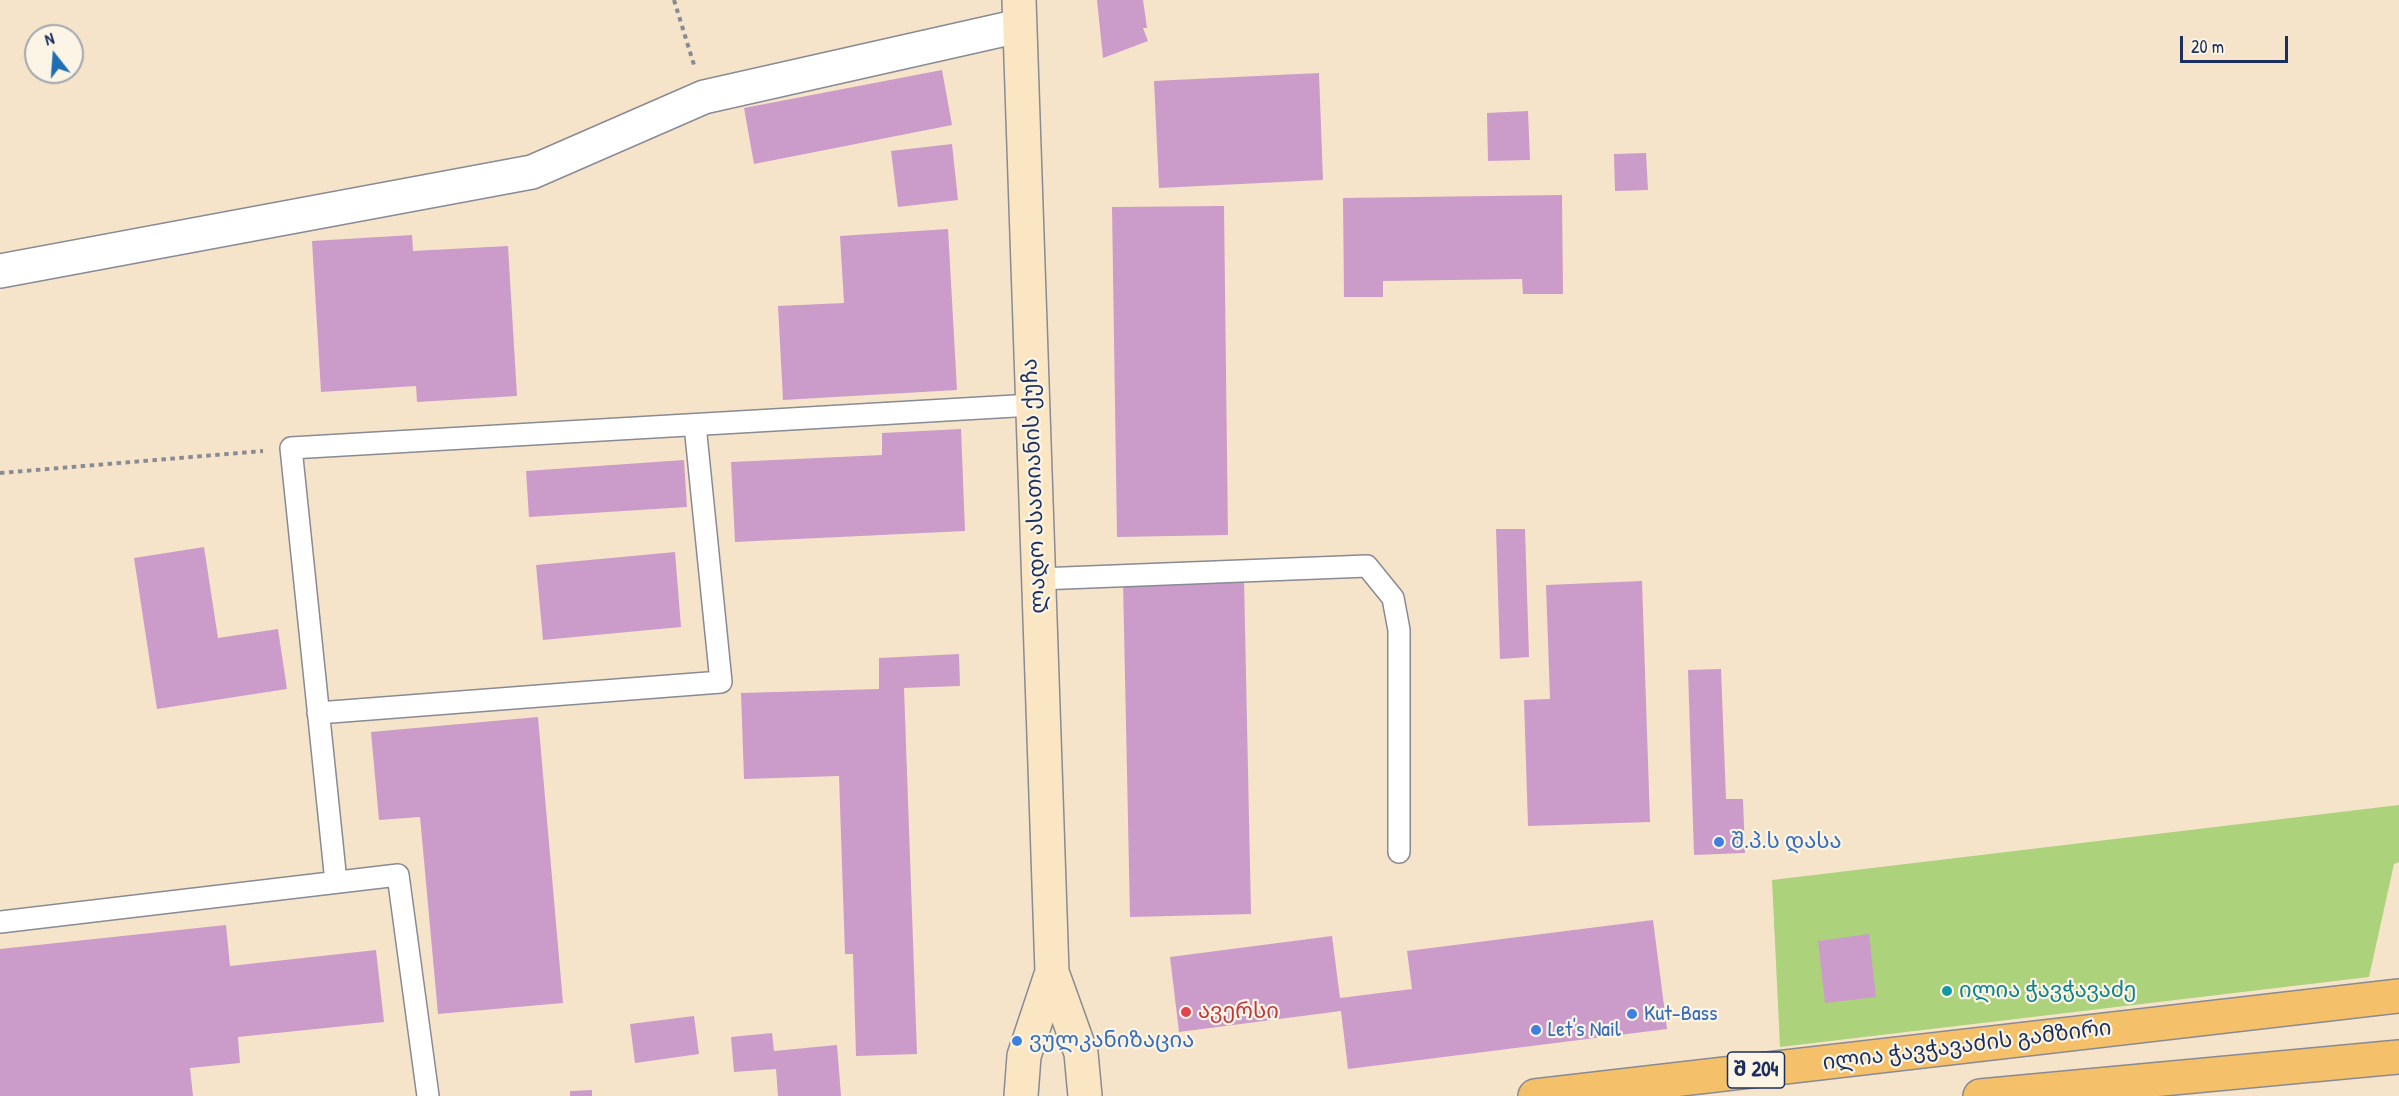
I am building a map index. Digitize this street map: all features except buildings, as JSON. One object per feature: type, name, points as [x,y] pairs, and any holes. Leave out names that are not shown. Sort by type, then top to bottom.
[{"type":"main road","name":"ლადო ასათიანის ქუჩა","points":[[1019,13],[1052,972],[1081,1053],[1085,1096]]},
{"type":"main road","name":"ლადო ასათიანის ქუჩა","points":[[1022,1096],[1024,1056],[1052,972]]},
{"type":"main road","name":"ილია ჭავჭავაძის გამზირი","points":[[1535,1096],[2399,996]]},
{"type":"main road","points":[[1980,1096],[2399,1057]]},
{"type":"street","points":[[0,271],[532,172],[704,97],[1019,13]]},
{"type":"lane","points":[[336,882],[291,448],[1032,405]]},
{"type":"lane","points":[[318,713],[721,682],[695,425]]},
{"type":"lane","points":[[1039,579],[1367,566],[1393,598],[1399,630],[1399,852]]},
{"type":"lane","points":[[0,922],[398,875],[428,1096]]},
{"type":"path","points":[[674,0],[704,97]]},
{"type":"path","points":[[0,473],[291,448]]},
{"type":"green space","points":[[2399,805],[2399,862],[2394,864],[2369,977],[1780,1047],[1772,880]]},
{"type":"place","name":"შ.პ.ს დასა","points":[[1719,842]]},
{"type":"place","name":"ილია ჭავჭავაძე","points":[[1947,991]]},
{"type":"place","name":"ავერსი","points":[[1186,1012]]},
{"type":"place","name":"Kut-Bass","points":[[1632,1014]]},
{"type":"place","name":"Let's Nail","points":[[1536,1030]]},
{"type":"place","name":"ვულკანიზაცია","points":[[1017,1041]]}]
